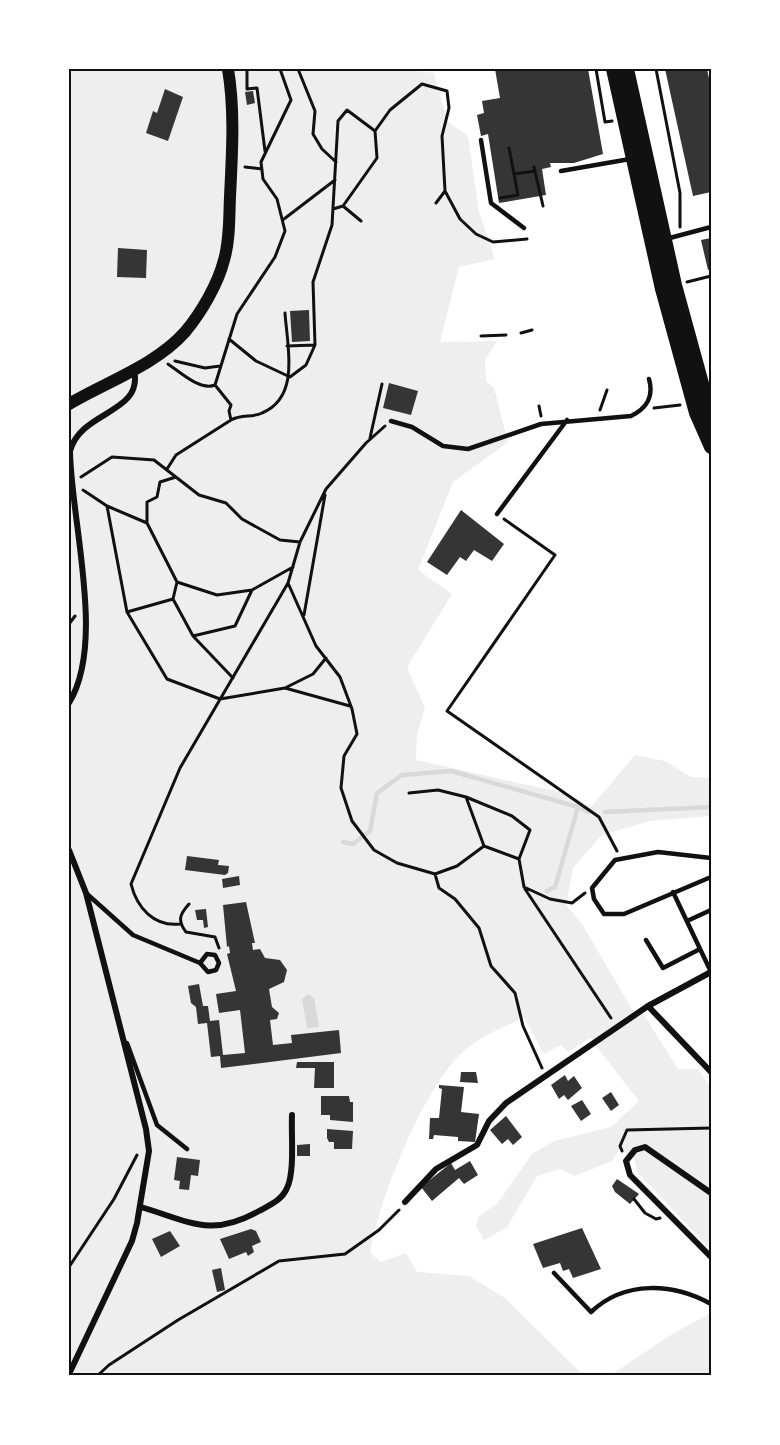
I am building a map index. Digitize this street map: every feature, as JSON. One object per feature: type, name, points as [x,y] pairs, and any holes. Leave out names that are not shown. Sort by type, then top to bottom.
[{"type":"main road","points":[[69,404],[155,356],[185,332],[219,275],[225,259],[228,234],[233,97],[228,69]]},
{"type":"main road","points":[[613,69],[633,159],[658,241],[693,404],[711,447]]},
{"type":"main road","points":[[627,69],[640,183]]},
{"type":"main road","points":[[687,368],[709,409],[711,440]]},
{"type":"street","points":[[69,703],[81,677],[85,625],[70,451],[73,440],[91,421],[124,403],[135,387],[134,368]]},
{"type":"street","points":[[69,850],[86,893],[148,1139],[149,1151],[141,1207],[132,1241],[69,1374]]},
{"type":"street","points":[[405,1202],[436,1169],[477,1145],[489,1121],[501,1107],[648,1006],[711,972]]},
{"type":"street","points":[[648,1006],[711,1071]]},
{"type":"street","points":[[141,1207],[213,1227],[243,1220],[276,1202],[283,1196],[289,1182],[292,1115]]},
{"type":"street","points":[[711,1193],[645,1148],[635,1150],[626,1161],[630,1175],[711,1257]]},
{"type":"lane","points":[[482,140],[491,203],[524,228]]},
{"type":"lane","points":[[561,171],[633,159]]},
{"type":"lane","points":[[658,241],[711,227]]},
{"type":"lane","points":[[391,421],[412,427],[443,446],[462,449],[488,444],[541,423],[631,416],[643,410],[652,390],[649,379]]},
{"type":"lane","points":[[497,514],[567,420]]},
{"type":"lane","points":[[711,858],[658,852],[615,860],[592,888],[594,899],[604,914],[624,914],[711,877]]},
{"type":"lane","points":[[673,892],[711,972]]},
{"type":"lane","points":[[86,893],[133,935],[200,963],[204,971],[212,972],[219,967],[218,958],[207,954],[200,963]]},
{"type":"lane","points":[[687,921],[711,910]]},
{"type":"lane","points":[[646,940],[663,968],[700,949]]},
{"type":"lane","points":[[117,1018],[157,1125],[187,1149]]},
{"type":"lane","points":[[554,1273],[591,1312],[612,1298],[639,1288],[666,1288],[692,1293],[711,1304]]},
{"type":"path","points":[[247,69],[248,89],[257,88],[265,153]]},
{"type":"path","points":[[215,385],[237,314],[275,257],[285,231],[277,199],[263,179],[261,162],[291,100],[280,69]]},
{"type":"path","points":[[298,69],[315,111],[313,135],[322,149],[336,162]]},
{"type":"path","points":[[596,69],[605,122],[623,119]]},
{"type":"path","points":[[333,209],[343,206],[377,158],[375,131],[390,110],[422,84],[447,91],[449,108],[442,136],[445,191],[460,219],[476,234],[493,242],[527,240]]},
{"type":"path","points":[[290,377],[306,365],[315,345],[313,282],[332,225],[338,121],[347,110],[375,131]]},
{"type":"path","points":[[498,198],[518,195],[509,148]]},
{"type":"path","points":[[231,165],[262,169]]},
{"type":"path","points":[[514,174],[525,175],[534,169],[543,206]]},
{"type":"path","points":[[283,220],[335,180]]},
{"type":"path","points":[[436,203],[445,191]]},
{"type":"path","points":[[343,206],[361,221]]},
{"type":"path","points":[[686,282],[711,276]]},
{"type":"path","points":[[167,469],[176,455],[231,420],[240,415],[262,414],[281,399],[290,377],[285,313]]},
{"type":"path","points":[[521,333],[532,330]]},
{"type":"path","points":[[481,336],[506,335]]},
{"type":"path","points":[[229,339],[256,361],[290,377]]},
{"type":"path","points":[[287,346],[315,345]]},
{"type":"path","points":[[155,356],[200,385],[209,387],[215,385]]},
{"type":"path","points":[[169,365],[177,360],[205,368],[220,366]]},
{"type":"path","points":[[370,439],[382,384]]},
{"type":"path","points":[[215,385],[231,405],[229,411],[231,420]]},
{"type":"path","points":[[598,418],[607,390]]},
{"type":"path","points":[[643,410],[693,404]]},
{"type":"path","points":[[539,406],[541,417]]},
{"type":"path","points":[[180,924],[168,925],[157,921],[143,910],[135,899],[131,884],[180,768],[288,583],[300,542],[326,489],[370,439],[391,421]]},
{"type":"path","points":[[147,523],[107,506],[72,483],[112,457],[154,460],[199,495],[226,503],[242,519],[280,540],[300,542]]},
{"type":"path","points":[[176,476],[160,482],[157,497],[147,502],[147,523],[177,582],[173,599],[193,636],[233,678]]},
{"type":"path","points":[[304,617],[326,489]]},
{"type":"path","points":[[107,506],[127,612],[167,679],[220,699],[285,688],[313,674],[326,658]]},
{"type":"path","points":[[497,514],[555,555],[447,711],[599,817],[622,859]]},
{"type":"path","points":[[177,582],[217,595],[252,590],[293,567]]},
{"type":"path","points":[[288,583],[316,646],[340,677],[351,706],[357,734],[344,756],[341,789],[352,821],[374,850],[397,863],[435,874],[457,866],[484,846]]},
{"type":"path","points":[[193,636],[235,626],[252,590]]},
{"type":"path","points":[[127,612],[173,599]]},
{"type":"path","points":[[285,688],[351,706]]},
{"type":"path","points":[[409,793],[438,790],[466,796],[512,816],[530,830],[519,859],[524,886],[617,1028]]},
{"type":"path","points":[[466,796],[484,846],[519,859]]},
{"type":"path","points":[[435,874],[438,888],[454,899],[479,928],[491,966],[515,993],[523,1026],[543,1070]]},
{"type":"path","points":[[524,886],[550,899],[572,903],[592,888]]},
{"type":"path","points":[[189,903],[181,913],[180,924],[186,932],[215,937],[220,944],[218,958]]},
{"type":"path","points":[[626,1161],[620,1146],[627,1130],[711,1128]]},
{"type":"path","points":[[69,1267],[89,1241],[114,1199],[131,1164],[148,1139]]},
{"type":"path","points":[[634,1199],[645,1213],[656,1219],[670,1216]]},
{"type":"path","points":[[97,1376],[109,1365],[178,1320],[279,1261],[345,1254],[379,1230],[405,1202]]},
{"type":"shaded area","points":[[69,69],[398,69],[434,73],[448,122],[468,136],[479,212],[495,259],[459,267],[440,342],[497,341],[485,360],[486,381],[494,388],[508,442],[453,482],[418,570],[452,594],[407,667],[425,708],[417,735],[416,760],[568,794],[591,807],[635,755],[665,761],[691,777],[711,778],[711,816],[650,821],[602,835],[573,868],[566,905],[582,924],[633,1011],[645,1016],[678,1069],[698,1069],[711,1088],[711,1250],[637,1172],[635,1160],[620,1148],[612,1161],[575,1176],[560,1169],[537,1176],[507,1227],[484,1240],[476,1226],[479,1216],[497,1204],[532,1154],[554,1141],[611,1127],[639,1101],[590,1038],[568,1052],[561,1045],[544,1054],[524,1018],[492,1032],[464,1051],[433,1090],[393,1175],[370,1253],[381,1262],[406,1253],[417,1272],[469,1276],[505,1298],[580,1372],[609,1376],[69,1376]]},
{"type":"shaded area","points":[[308,994],[314,998],[319,1027],[307,1028],[302,999]]},
{"type":"shaded area","points":[[711,1313],[711,1376],[609,1376],[672,1334]]},
{"type":"building","points":[[495,69],[588,69],[603,154],[574,163],[550,163],[551,167],[542,169],[546,195],[499,203],[488,134],[481,136],[477,115],[484,113],[482,101],[500,98]]},
{"type":"building","points":[[665,69],[707,69],[711,88],[711,192],[693,196]]},
{"type":"building","points":[[165,89],[183,97],[168,141],[146,133],[153,111],[157,113]]},
{"type":"building","points":[[253,91],[255,103],[247,105],[245,92]]},
{"type":"building","points":[[711,238],[711,269],[708,270],[701,240]]},
{"type":"building","points":[[118,248],[147,250],[146,278],[117,277]]},
{"type":"building","points":[[309,310],[310,341],[292,342],[290,311]]},
{"type":"building","points":[[389,383],[418,391],[411,415],[383,408]]},
{"type":"building","points":[[461,510],[504,544],[492,561],[474,550],[466,561],[460,557],[447,575],[427,562]]},
{"type":"building","points":[[187,856],[219,860],[218,865],[229,866],[228,873],[225,875],[185,870]]},
{"type":"building","points":[[239,876],[240,885],[223,888],[222,879]]},
{"type":"building","points":[[246,902],[255,943],[252,943],[253,950],[260,949],[265,958],[280,960],[287,970],[284,982],[269,989],[272,1007],[279,1013],[277,1019],[270,1020],[273,1045],[292,1043],[291,1035],[339,1030],[341,1053],[221,1068],[220,1056],[211,1057],[207,1023],[198,1024],[196,1007],[191,1003],[188,986],[199,984],[203,1006],[208,1006],[210,1021],[219,1020],[223,1055],[245,1053],[240,1010],[219,1013],[216,994],[236,991],[227,954],[230,953],[229,946],[227,947],[223,905]]},
{"type":"building","points":[[206,909],[208,927],[204,928],[203,920],[197,920],[195,910]]},
{"type":"building","points":[[297,1062],[334,1062],[334,1088],[314,1088],[315,1068],[296,1068]]},
{"type":"building","points":[[461,1072],[476,1072],[478,1083],[460,1082]]},
{"type":"building","points":[[565,1075],[568,1081],[574,1076],[582,1088],[568,1100],[564,1095],[559,1099],[551,1085]]},
{"type":"building","points":[[439,1085],[464,1087],[461,1112],[479,1114],[475,1142],[458,1141],[458,1137],[434,1135],[433,1139],[429,1139],[430,1118],[439,1118],[442,1089]]},
{"type":"building","points":[[611,1092],[619,1105],[611,1111],[602,1098]]},
{"type":"building","points":[[321,1096],[349,1096],[350,1102],[353,1102],[353,1122],[330,1120],[330,1115],[321,1115]]},
{"type":"building","points":[[582,1100],[591,1114],[581,1121],[571,1106]]},
{"type":"building","points":[[506,1116],[522,1137],[513,1145],[508,1139],[502,1144],[490,1130]]},
{"type":"building","points":[[327,1129],[353,1131],[352,1149],[334,1149],[334,1142],[329,1142],[327,1138]]},
{"type":"building","points":[[310,1144],[310,1156],[297,1156],[297,1145]]},
{"type":"building","points":[[177,1157],[200,1160],[198,1176],[191,1175],[189,1190],[179,1189],[180,1181],[174,1180]]},
{"type":"building","points":[[470,1161],[478,1175],[464,1184],[459,1178],[432,1201],[421,1187],[451,1163],[455,1170]]},
{"type":"building","points":[[617,1179],[639,1194],[630,1204],[615,1192],[612,1186]]},
{"type":"building","points":[[582,1228],[601,1269],[573,1278],[569,1269],[563,1271],[560,1263],[543,1268],[533,1244]]},
{"type":"building","points":[[251,1229],[256,1231],[261,1242],[252,1246],[254,1252],[248,1256],[246,1252],[229,1259],[220,1239]]},
{"type":"building","points":[[170,1231],[180,1246],[161,1257],[152,1239]]},
{"type":"building","points":[[221,1268],[225,1290],[217,1292],[212,1270]]},
{"type":"waterway","points":[[343,842],[353,844],[370,831],[377,793],[402,775],[451,771],[589,812]]},
{"type":"waterway","points":[[547,891],[555,887],[578,807]]},
{"type":"waterway","points":[[605,812],[711,807]]}]
